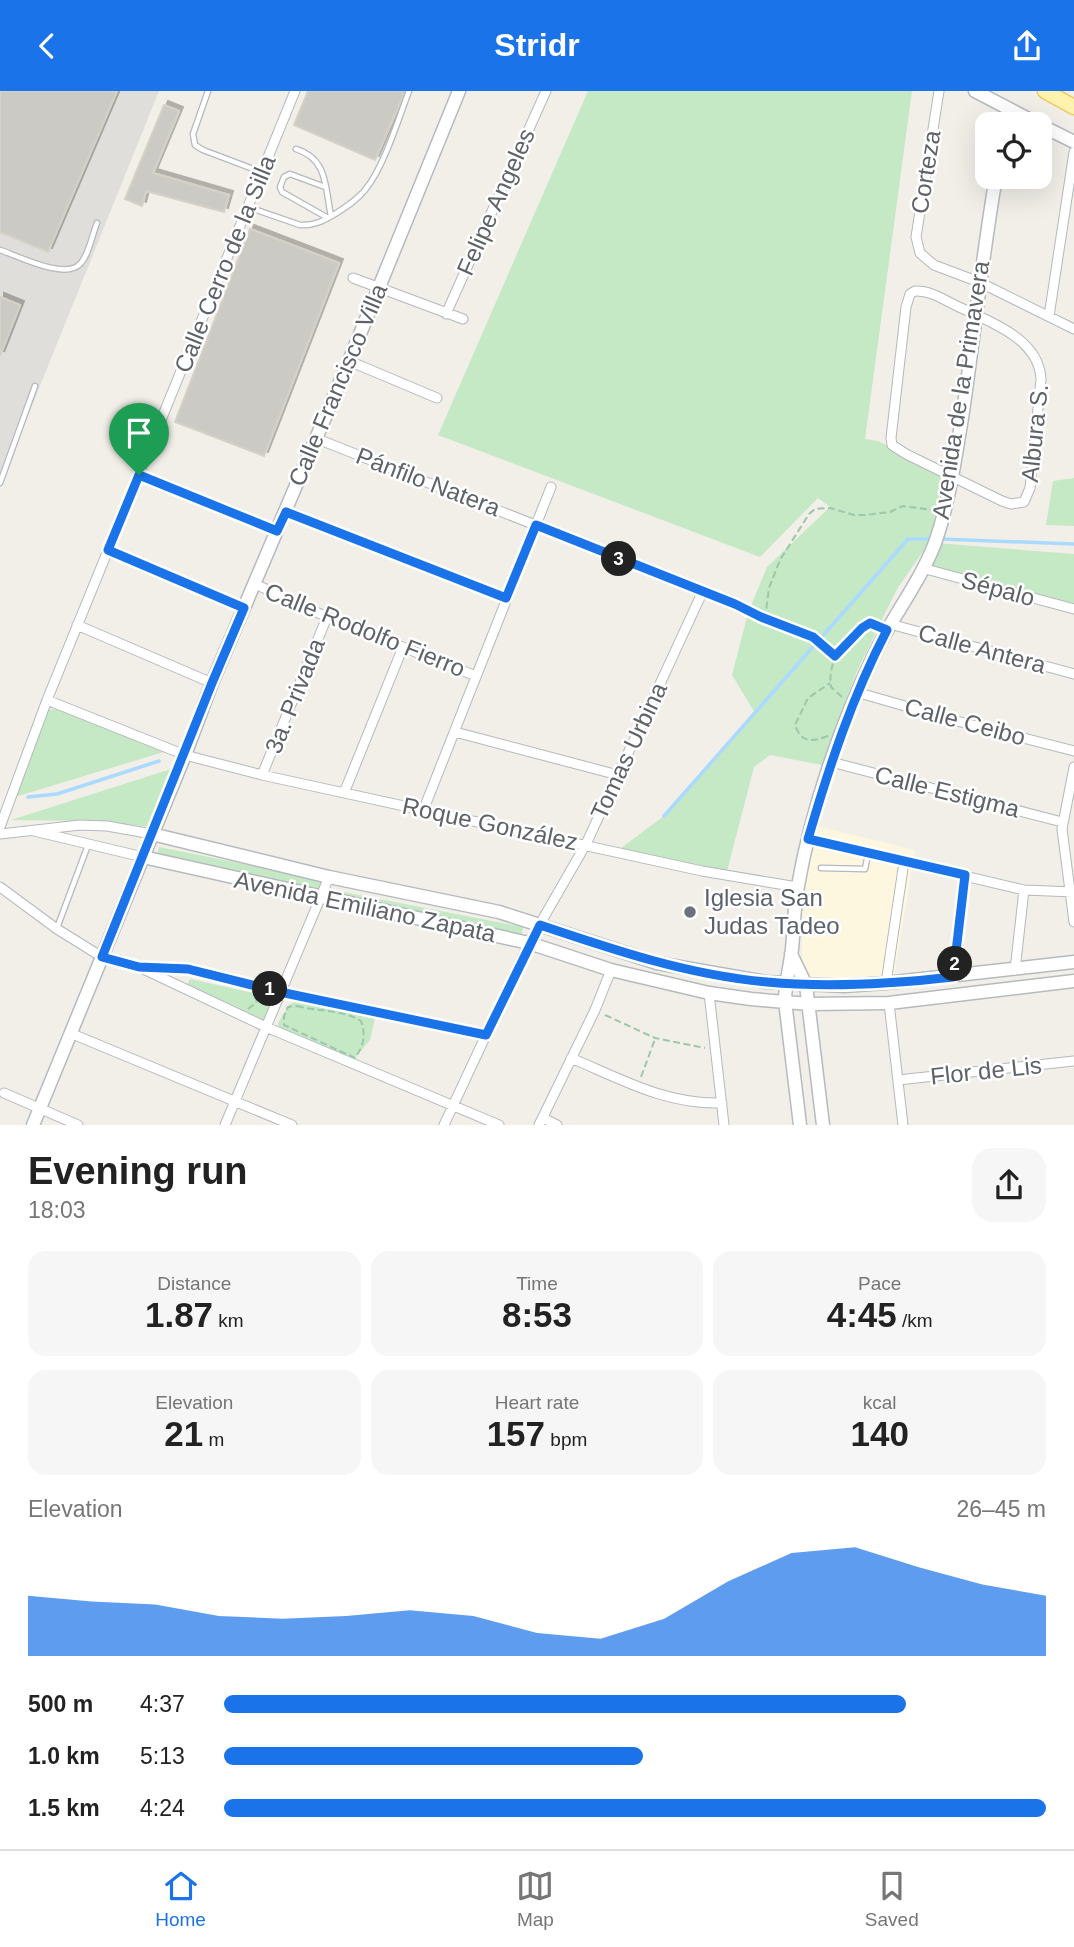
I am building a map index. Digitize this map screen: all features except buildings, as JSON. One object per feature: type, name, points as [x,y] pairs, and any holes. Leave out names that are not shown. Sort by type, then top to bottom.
[{"type":"main road","points":[[1045,91],[1074,107]]},
{"type":"street","name":"Calle Cerro de la Silla","points":[[0,827],[77,625],[296,91]]},
{"type":"street","name":"Calle Francisco Villa","points":[[33,1125],[212,683],[286,512],[459,91]]},
{"type":"street","name":"Felipe Angeles","points":[[446,314],[546,91]]},
{"type":"street","name":"Corteza","points":[[939,91],[916,237],[920,253],[934,265],[979,286]]},
{"type":"street","points":[[975,91],[1014,112]]},
{"type":"street","points":[[1052,131],[1074,142]]},
{"type":"street","points":[[1049,316],[1074,152]]},
{"type":"street","name":"Avenida de la Primavera","points":[[800,1125],[785,1002],[797,887],[831,762],[855,697],[888,627],[922,568],[934,543],[943,514],[952,475],[994,189]]},
{"type":"street","points":[[353,278],[463,319]]},
{"type":"street","points":[[979,286],[1074,329]]},
{"type":"street","points":[[952,475],[892,445],[906,307],[910,294],[915,291],[929,293],[977,311]]},
{"type":"street","name":"Albura S.","points":[[952,475],[1011,504],[1024,502],[1031,488],[1041,379],[1039,363],[1013,335],[977,311]]},
{"type":"street","points":[[349,361],[437,398]]},
{"type":"street","name":"Pánfilo Natera","points":[[315,438],[735,604]]},
{"type":"street","points":[[139,475],[277,531]]},
{"type":"street","points":[[423,811],[551,487]]},
{"type":"street","points":[[286,512],[506,598]]},
{"type":"street","points":[[108,550],[244,608]]},
{"type":"street","name":"Sépalo","points":[[922,568],[1074,609]]},
{"type":"street","name":"Calle Rodolfo Fierro","points":[[254,584],[327,617],[476,676]]},
{"type":"street","name":"Tomas Urbina","points":[[444,1125],[529,943],[586,844],[702,593]]},
{"type":"street","name":"3a. Privada","points":[[262,775],[327,617]]},
{"type":"street","points":[[77,625],[212,683]]},
{"type":"street","name":"Calle Antera","points":[[888,627],[1074,674]]},
{"type":"street","points":[[344,793],[403,647]]},
{"type":"street","name":"Calle Ceibo","points":[[855,697],[1074,751]]},
{"type":"street","name":"Roque González","points":[[47,700],[184,755],[262,775],[702,871],[797,887]]},
{"type":"street","points":[[455,732],[618,775]]},
{"type":"street","name":"Calle Estigma","points":[[831,762],[1074,827]]},
{"type":"street","points":[[1074,767],[1062,825],[1074,922]]},
{"type":"street","name":"Avenida Emiliano Zapata","points":[[0,834],[80,825],[107,826],[152,834],[329,877],[499,912],[657,963],[713,974],[785,983],[844,986],[886,983],[1074,962]]},
{"type":"street","name":"Avenida Emiliano Zapata","points":[[29,830],[320,898],[529,943],[611,970],[709,993],[785,1002],[889,1003],[1074,981]]},
{"type":"street","points":[[808,839],[1024,890],[1072,892]]},
{"type":"street","points":[[886,983],[904,862]]},
{"type":"street","points":[[953,977],[965,875]]},
{"type":"street","points":[[225,1125],[329,877]]},
{"type":"street","points":[[0,887],[57,929],[102,957],[139,967],[266,1027],[499,1125]]},
{"type":"street","points":[[1015,969],[1024,890]]},
{"type":"street","points":[[791,954],[806,985],[823,1125]]},
{"type":"street","points":[[139,967],[188,969],[280,992],[486,1035]]},
{"type":"street","points":[[557,1125],[541,1121],[595,1010],[611,970]]},
{"type":"street","points":[[709,993],[724,1125]]},
{"type":"street","points":[[889,1003],[903,1125]]},
{"type":"street","points":[[70,1033],[292,1125]]},
{"type":"street","points":[[571,1058],[678,1101],[722,1103]]},
{"type":"street","name":"Flor de Lis","points":[[898,1080],[1074,1061]]},
{"type":"street","points":[[4,1093],[78,1125]]},
{"type":"lane","points":[[208,91],[193,134],[195,145],[262,172]]},
{"type":"lane","points":[[247,206],[300,225],[315,225],[356,199],[372,180],[409,91]]},
{"type":"lane","points":[[296,149],[315,158],[322,170],[329,217]]},
{"type":"lane","points":[[325,187],[290,174],[284,177],[280,187],[282,193],[329,217]]},
{"type":"lane","points":[[0,250],[58,270],[71,270],[80,264],[97,223]]},
{"type":"lane","points":[[0,484],[35,386]]},
{"type":"lane","points":[[57,929],[88,845]]},
{"type":"lane","points":[[821,868],[865,869],[868,853]]},
{"type":"path","points":[[765,618],[769,588],[780,560],[808,515],[815,509],[830,508],[866,516],[890,512],[903,506],[920,507],[943,514]]},
{"type":"path","points":[[735,604],[813,637],[835,656]]},
{"type":"path","points":[[855,697],[838,695],[831,687],[830,667],[835,656],[870,623],[888,627]]},
{"type":"path","points":[[830,682],[808,698],[795,725],[798,735],[805,740],[814,741],[841,735]]},
{"type":"path","points":[[256,1013],[247,1009],[256,1003],[256,995],[265,997]]},
{"type":"path","points":[[297,1006],[353,1016],[361,1021],[364,1037],[361,1050],[355,1058],[284,1025],[288,1007],[297,1006]]},
{"type":"path","points":[[595,1010],[655,1038],[716,1050]]},
{"type":"path","points":[[638,1086],[655,1038]]},
{"type":"shaded area","points":[[0,91],[159,91],[0,485]]},
{"type":"shaded area","points":[[816,826],[915,850],[894,976],[828,978],[802,975],[802,891]]},
{"type":"green space","points":[[588,91],[912,91],[865,439],[878,441],[944,472],[931,535],[897,589],[857,671],[822,765],[770,755],[754,767],[726,875],[617,851],[664,816],[755,713],[732,675],[748,613],[767,567],[830,507],[818,498],[760,557],[438,435]]},
{"type":"green space","points":[[1074,478],[1074,526],[1046,525],[1053,481]]},
{"type":"green space","points":[[935,543],[1074,554],[1074,608],[922,568]]},
{"type":"green space","points":[[55,709],[155,739],[167,751],[8,799],[49,710]]},
{"type":"green space","points":[[180,757],[153,827],[93,821],[11,820],[168,770]]},
{"type":"green space","points":[[159,847],[324,880],[317,899],[155,864]]},
{"type":"green space","points":[[333,890],[523,927],[519,945],[331,902]]},
{"type":"green space","points":[[190,979],[277,998],[264,1023],[185,989]]},
{"type":"green space","points":[[295,1002],[375,1018],[370,1040],[355,1058],[282,1033],[278,1023],[289,1005]]},
{"type":"waterway","points":[[664,816],[908,539],[932,539]]},
{"type":"waterway","points":[[940,539],[1074,544]]},
{"type":"waterway","points":[[28,797],[57,794],[159,761]]},
{"type":"place","name":"Iglesia San Judas Tadeo","points":[[690,912]]},
{"type":"route","points":[[139,475],[277,531],[286,512],[506,598],[536,525],[803,632],[835,656],[870,623],[887,630],[856,692],[808,839],[965,875],[953,977],[844,986],[766,982],[657,963],[540,925],[486,1035],[280,992],[188,969],[139,967],[102,957],[244,608],[108,550],[139,475]]}]
